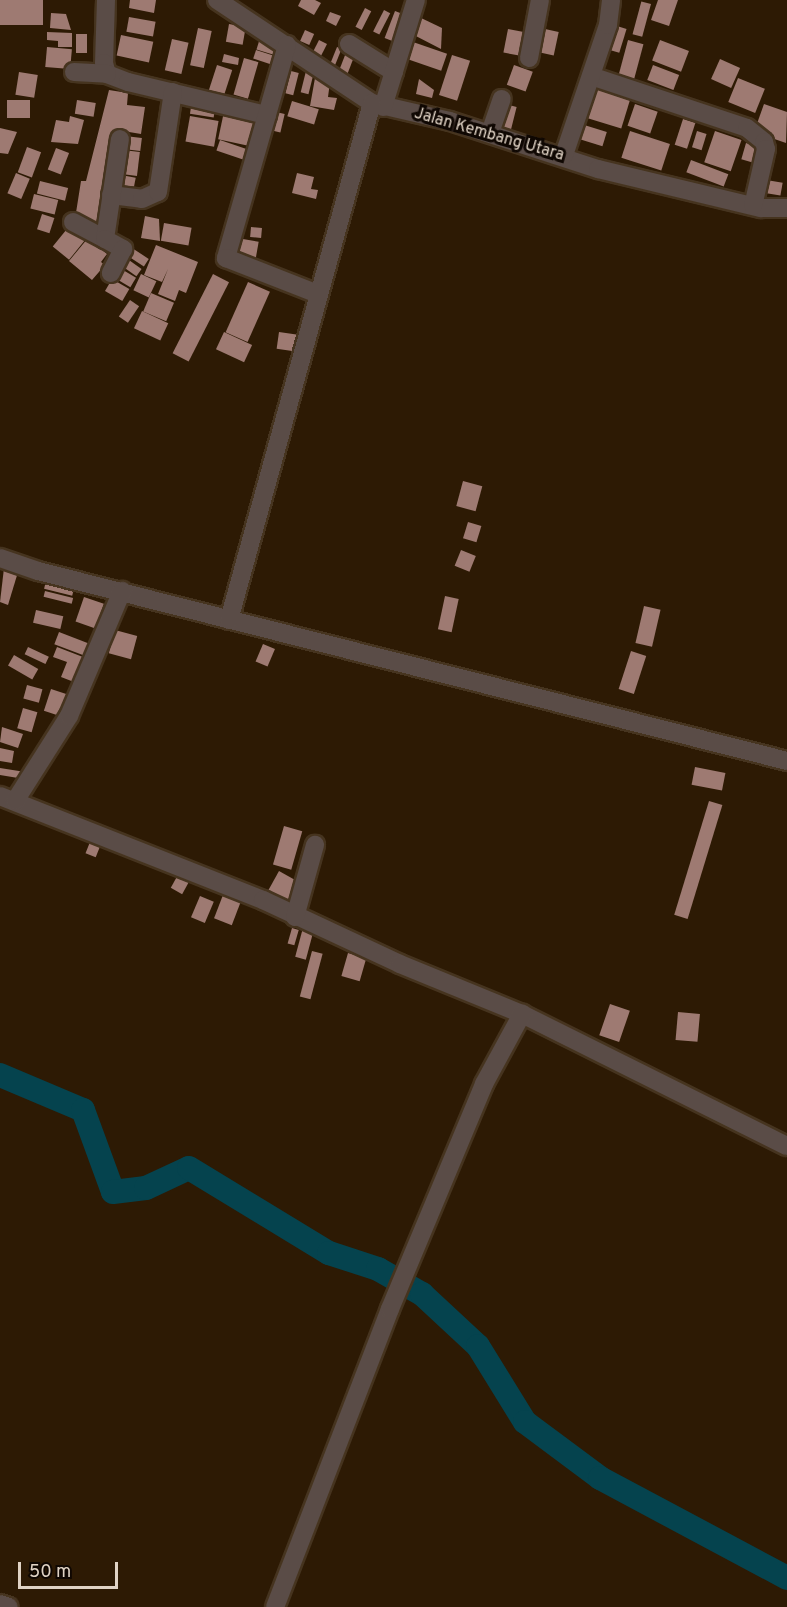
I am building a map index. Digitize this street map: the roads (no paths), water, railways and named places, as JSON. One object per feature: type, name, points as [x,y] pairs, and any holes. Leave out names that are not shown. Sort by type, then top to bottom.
[{"type":"street","points":[[106,0],[104,63],[107,74]]},
{"type":"street","points":[[229,620],[318,294],[377,105],[394,72],[416,0]]},
{"type":"street","points":[[529,58],[540,0]]},
{"type":"street","points":[[564,155],[608,25],[611,0]]},
{"type":"street","name":"Jalan Kembang Utara","points":[[220,1],[377,105],[490,133],[564,155],[598,168],[753,206],[787,208]]},
{"type":"street","points":[[349,44],[394,72]]},
{"type":"street","points":[[287,45],[226,258],[318,294]]},
{"type":"street","points":[[74,72],[107,74],[267,115]]},
{"type":"street","points":[[591,76],[747,128],[764,142],[766,149],[753,206]]},
{"type":"street","points":[[111,195],[142,198],[158,192],[173,92]]},
{"type":"street","points":[[490,133],[502,99]]},
{"type":"street","points":[[105,239],[120,139]]},
{"type":"street","points":[[73,222],[123,249],[111,273]]},
{"type":"street","points":[[0,558],[229,620],[787,760]]},
{"type":"street","points":[[122,591],[69,716],[7,799],[295,917],[522,1014],[787,1146]]},
{"type":"street","points":[[295,917],[315,845]]},
{"type":"street","points":[[275,1607],[398,1290],[484,1084],[522,1014]]},
{"type":"street","points":[[0,1604],[9,1607]]},
{"type":"waterway","points":[[0,1075],[83,1110],[113,1192],[146,1188],[189,1168],[329,1253],[378,1269],[422,1294],[478,1346],[525,1422],[600,1478],[787,1578]]}]
